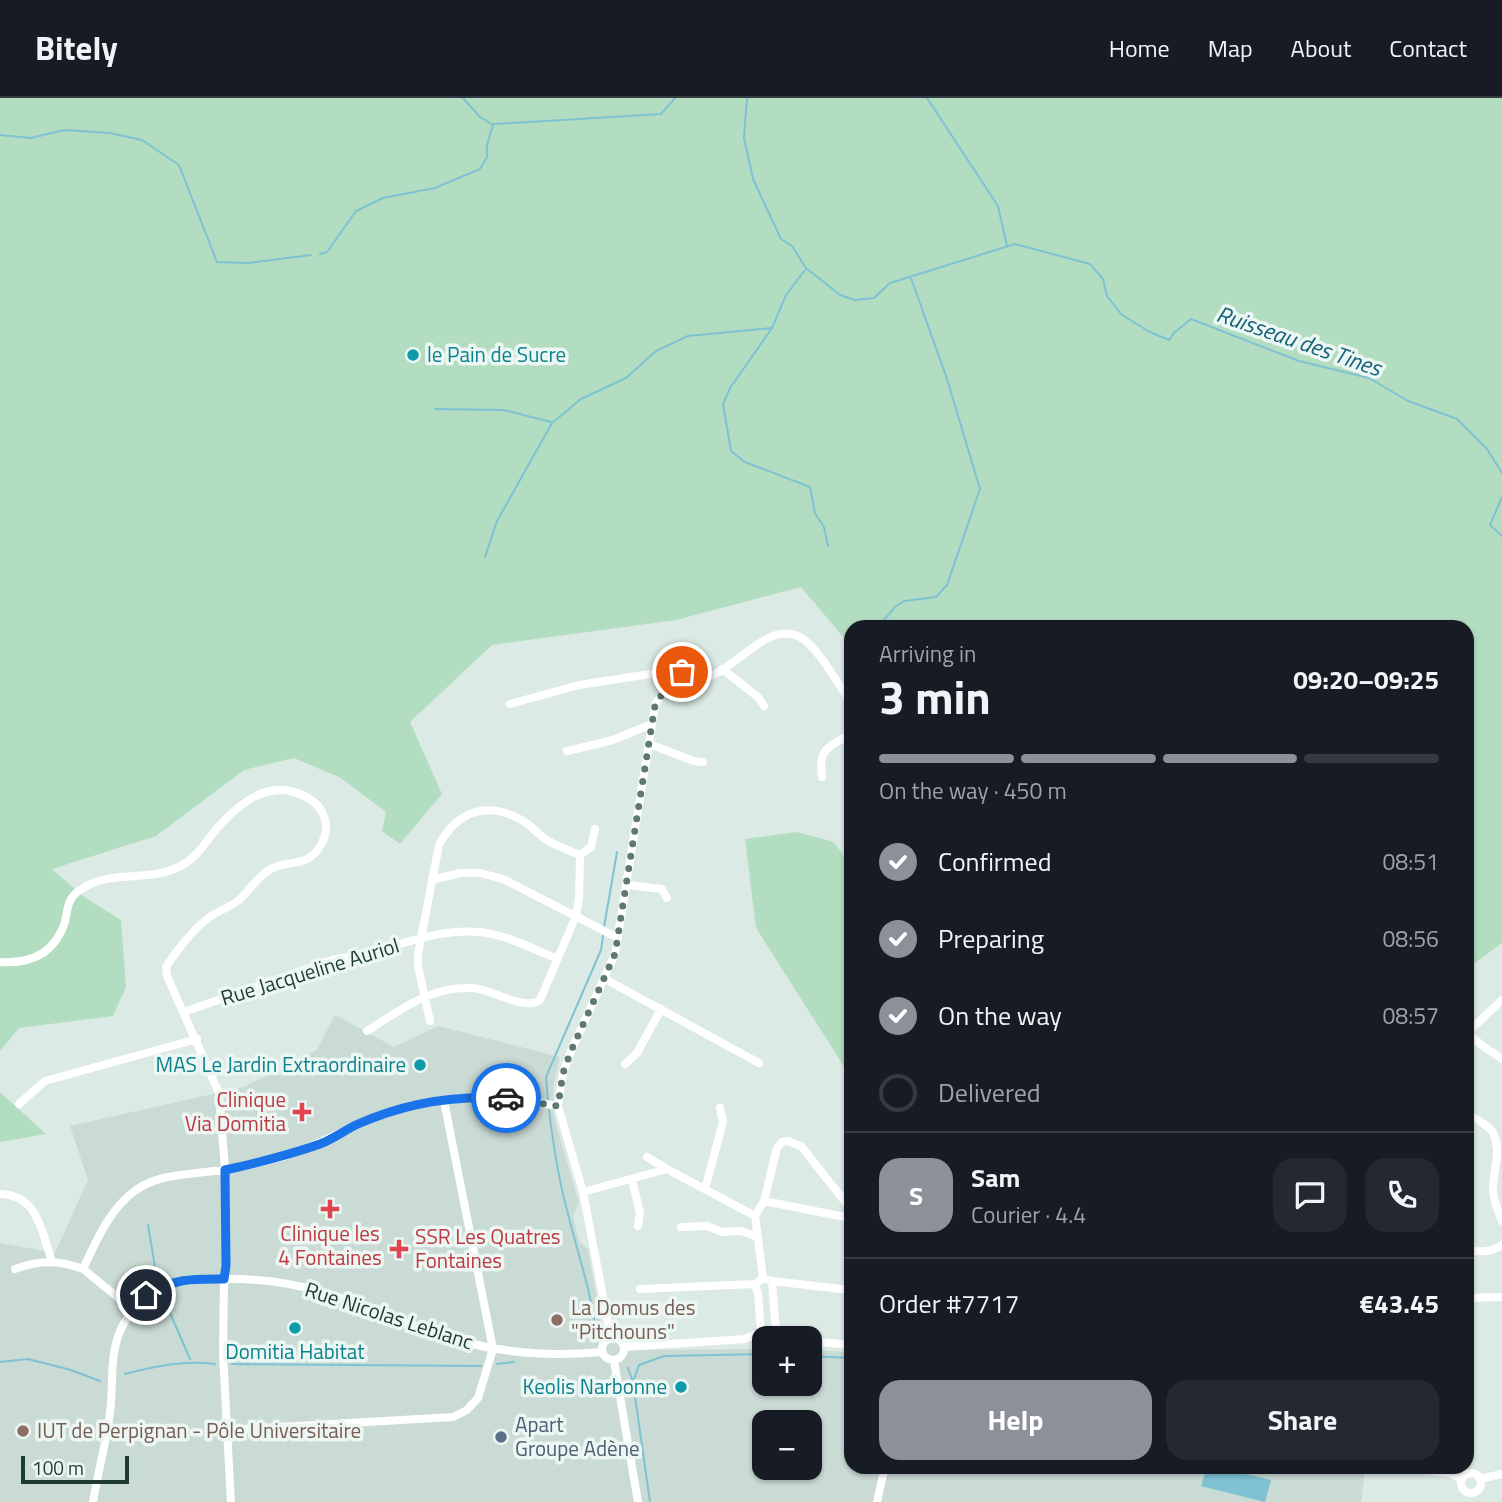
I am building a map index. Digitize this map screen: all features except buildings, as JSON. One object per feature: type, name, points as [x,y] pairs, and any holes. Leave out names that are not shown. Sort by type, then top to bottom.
[{"type":"street","points":[[665,690],[657,681],[657,673],[662,666],[677,666],[683,676],[698,680],[722,669],[772,636],[790,634],[811,646],[844,693]]},
{"type":"street","points":[[722,669],[758,697],[764,706]]},
{"type":"street","points":[[510,704],[579,685],[657,673]]},
{"type":"street","points":[[611,1339],[583,1192],[555,1105],[571,1051],[615,954],[655,705],[665,690],[678,688],[683,676]]},
{"type":"street","points":[[567,751],[612,740],[652,724]]},
{"type":"street","points":[[822,777],[822,754],[825,749],[844,738]]},
{"type":"street","points":[[649,744],[694,761],[703,761]]},
{"type":"street","points":[[0,962],[33,960],[47,952],[65,921],[67,904],[84,887],[100,880],[153,876],[174,870],[201,850],[220,824],[244,803],[266,790],[295,791],[318,805],[324,814],[326,835],[314,853],[301,863],[280,865],[269,870],[231,906],[206,920],[166,967],[167,976],[219,1093],[225,1170],[223,1354],[231,1502]]},
{"type":"street","points":[[430,1021],[418,966],[420,939],[439,845],[448,829],[465,814],[485,810],[522,820],[547,840],[580,855]]},
{"type":"street","points":[[580,855],[591,847],[595,829]]},
{"type":"street","points":[[367,1031],[425,994],[471,988],[531,1004],[540,1000],[576,916],[580,855]]},
{"type":"street","points":[[432,880],[460,873],[481,873],[503,879],[618,938]]},
{"type":"street","points":[[628,885],[662,889],[667,898]]},
{"type":"street","name":"Rue Jacqueline Auriol","points":[[184,1012],[335,959],[355,957],[444,933],[484,933],[558,959]]},
{"type":"street","points":[[604,979],[759,1063]]},
{"type":"street","points":[[1474,1025],[1502,1000]]},
{"type":"street","points":[[625,1064],[636,1054],[661,1010]]},
{"type":"street","points":[[1474,1037],[1502,1059]]},
{"type":"street","points":[[19,1104],[45,1082],[197,1040]]},
{"type":"street","points":[[83,1269],[116,1208],[138,1189],[157,1179],[225,1170],[273,1159],[322,1143],[387,1113],[425,1102],[463,1097],[504,1098],[555,1105]]},
{"type":"street","points":[[227,1430],[453,1417],[467,1410],[478,1398],[493,1349],[444,1101]]},
{"type":"street","points":[[705,1189],[723,1122],[720,1108]]},
{"type":"street","points":[[1474,1118],[1493,1132],[1501,1149],[1501,1165],[1494,1180],[1493,1192],[1502,1221]]},
{"type":"street","points":[[775,1326],[755,1216],[764,1201],[777,1148],[782,1142],[788,1141],[801,1146],[844,1200]]},
{"type":"street","points":[[647,1157],[755,1216]]},
{"type":"street","points":[[583,1192],[667,1169]]},
{"type":"street","points":[[632,1180],[639,1213],[638,1226]]},
{"type":"street","points":[[0,1194],[19,1197],[34,1210],[52,1261]]},
{"type":"street","points":[[764,1201],[844,1217]]},
{"type":"street","points":[[681,1227],[707,1226],[722,1232],[741,1231],[758,1237]]},
{"type":"street","points":[[1474,1251],[1494,1250],[1502,1245]]},
{"type":"street","points":[[15,1269],[52,1261],[83,1269],[132,1309]]},
{"type":"street","name":"Rue Nicolas Leblanc","points":[[93,1502],[110,1413],[113,1348],[132,1309],[146,1295],[166,1284],[182,1280],[224,1279],[281,1282],[312,1289],[428,1332],[493,1349],[558,1353],[602,1352]]},
{"type":"street","points":[[640,1289],[755,1284],[767,1280],[844,1289]]},
{"type":"street","points":[[755,1284],[761,1326]]},
{"type":"street","points":[[1474,1298],[1502,1297]]},
{"type":"street","points":[[624,1347],[745,1339],[752,1336]]},
{"type":"street","points":[[611,1339],[618,1339],[624,1347],[621,1358],[614,1361],[605,1357],[602,1352],[603,1345],[611,1339]]},
{"type":"street","points":[[822,1342],[844,1344]]},
{"type":"street","points":[[614,1361],[638,1502]]},
{"type":"street","points":[[877,1502],[883,1474]]},
{"type":"street","points":[[1451,1474],[1461,1479]]},
{"type":"street","points":[[1467,1474],[1461,1479],[1465,1497],[1478,1491],[1480,1479]]},
{"type":"street","points":[[1474,1474],[1480,1479]]},
{"type":"street","points":[[1480,1479],[1502,1474]]},
{"type":"shaded area","points":[[335,1015],[394,1047],[438,1026],[560,1057],[553,1087],[554,1117],[579,1203],[573,1216],[579,1241],[588,1249],[603,1335],[629,1350],[752,1349],[752,1396],[822,1396],[822,1351],[844,1352],[844,1474],[1364,1474],[1361,1502],[0,1502],[0,1243],[55,1253],[88,1180],[70,1126],[244,1087],[317,1050]]},
{"type":"green space","points":[[0,98],[1502,98],[1502,943],[1474,964],[1474,620],[844,620],[844,638],[801,587],[676,620],[492,645],[410,722],[442,794],[400,844],[382,831],[386,812],[341,778],[294,758],[244,770],[156,836],[52,869],[84,897],[121,920],[126,987],[113,1016],[19,1028],[0,1051]]},
{"type":"green space","points":[[797,832],[834,842],[844,856],[844,1067],[756,928],[745,839]]},
{"type":"green space","points":[[0,1092],[46,1134],[0,1142]]},
{"type":"water","points":[[1205,1474],[1246,1474],[1271,1480],[1265,1502],[1201,1486]]},
{"type":"waterway","points":[[463,98],[480,117],[493,125]]},
{"type":"waterway","name":"Ruisseau des Tines","points":[[494,124],[661,114],[675,98]]},
{"type":"waterway","name":"Ruisseau des Tines","points":[[747,98],[744,138],[753,179],[781,239],[792,246],[806,268],[840,295],[855,300],[874,298],[890,283],[1015,244],[1090,264],[1103,279],[1107,296],[1122,315],[1150,332],[1169,340],[1191,319],[1299,361],[1369,378],[1408,401],[1457,419],[1487,449],[1502,473]]},
{"type":"waterway","points":[[927,98],[998,206],[1007,246]]},
{"type":"waterway","points":[[320,254],[327,252],[356,211],[383,198],[435,188],[480,169],[487,157],[487,145],[493,125]]},
{"type":"waterway","points":[[0,135],[31,138],[64,130],[110,133],[142,140],[179,165],[217,262],[248,263],[311,255]]},
{"type":"waterway","points":[[485,557],[497,521],[552,423],[581,399],[626,378],[656,351],[688,336],[772,328],[786,295],[805,270]]},
{"type":"waterway","points":[[884,620],[904,601],[936,597],[947,585],[980,489],[947,379],[911,278]]},
{"type":"waterway","points":[[772,328],[730,388],[723,404],[731,451],[745,462],[810,487],[815,513],[824,527],[828,546]]},
{"type":"waterway","points":[[435,409],[504,410],[551,422]]},
{"type":"waterway","name":"Ruisseau des Tines","points":[[1502,497],[1490,525],[1502,536]]},
{"type":"waterway","points":[[604,927],[617,852]]},
{"type":"waterway","points":[[548,1100],[546,1077],[601,950],[603,936]]},
{"type":"waterway","points":[[549,1110],[561,1185],[588,1288],[596,1335]]},
{"type":"waterway","points":[[148,1225],[156,1273]]},
{"type":"waterway","points":[[164,1299],[190,1359]]},
{"type":"waterway","points":[[633,1382],[639,1365],[664,1356],[752,1354]]},
{"type":"waterway","points":[[822,1357],[844,1358]]},
{"type":"waterway","points":[[0,1362],[28,1359],[100,1381]]},
{"type":"waterway","points":[[497,1364],[514,1362]]},
{"type":"waterway","points":[[125,1374],[170,1364],[215,1364]]},
{"type":"waterway","points":[[232,1364],[481,1366]]},
{"type":"waterway","points":[[628,1368],[633,1382],[650,1502]]},
{"type":"way so far","points":[[506,1098],[558,1106],[563,1073],[571,1051],[615,954],[655,705],[665,690],[678,688],[682,672]]},
{"type":"place","name":"le Pain de Sucre","points":[[413,355]]},
{"type":"place","name":"MAS Le Jardin Extraordinaire","points":[[420,1065]]},
{"type":"place","name":"Clinique Via Domitia","points":[[302,1112]]},
{"type":"place","name":"Clinique les 4 Fontaines","points":[[330,1209]]},
{"type":"place","name":"SSR Les Quatres Fontaines","points":[[399,1249]]},
{"type":"place","name":"La Domus des \"Pitchouns\"","points":[[557,1320]]},
{"type":"place","name":"Domitia Habitat","points":[[295,1328]]},
{"type":"place","name":"Keolis Narbonne","points":[[681,1387]]},
{"type":"place","name":"IUT de Perpignan - Pôle Universitaire","points":[[23,1431]]},
{"type":"place","name":"Apart Groupe Adène","points":[[501,1437]]},
{"type":"route","points":[[146,1295],[166,1284],[182,1280],[224,1279],[225,1170],[273,1159],[322,1143],[387,1113],[425,1102],[463,1097],[506,1098]]}]
